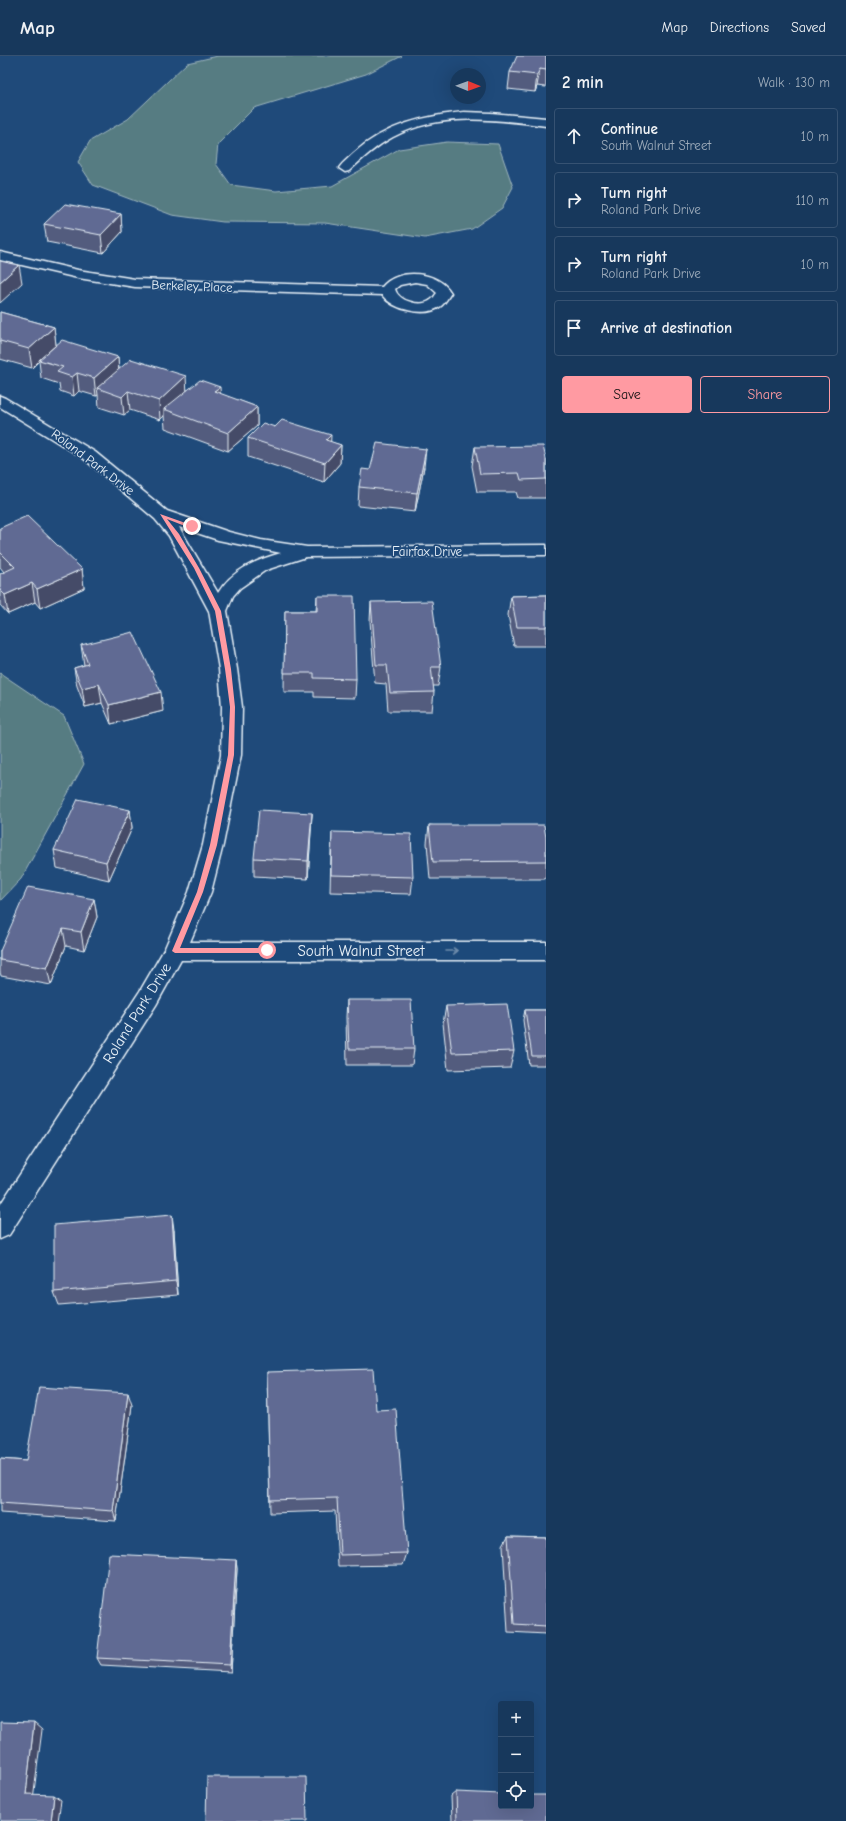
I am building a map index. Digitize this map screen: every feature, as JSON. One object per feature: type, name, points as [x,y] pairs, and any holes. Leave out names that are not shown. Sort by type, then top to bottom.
[{"type":"street","points":[[345,168],[357,155],[385,135],[414,124],[433,119],[470,115],[490,115],[546,122]]},
{"type":"street","name":"Berkeley Place","points":[[0,256],[78,274],[135,283],[387,291]]},
{"type":"street","name":"Roland Park Drive","points":[[0,401],[52,431],[89,455],[161,515],[176,534],[196,568],[218,611],[228,669],[232,707],[231,755],[214,845],[200,892],[175,951],[148,998],[0,1227]]},
{"type":"street","name":"Roland Park Drive","points":[[161,515],[224,536],[261,545],[307,552]]},
{"type":"street","name":"Fairfax Drive","points":[[307,552],[546,550]]},
{"type":"street","points":[[218,611],[227,592],[243,576],[258,567],[278,559],[307,552]]},
{"type":"street","name":"South Walnut Street","points":[[175,951],[546,951]]},
{"type":"green space","points":[[218,56],[402,56],[366,74],[254,108],[218,144],[216,164],[231,185],[276,191],[332,186],[399,149],[447,142],[498,144],[513,187],[502,208],[472,229],[425,238],[325,223],[223,222],[172,215],[93,185],[78,162],[90,141],[128,119],[187,63]]},
{"type":"green space","points":[[0,673],[64,716],[84,764],[21,879],[0,901]]},
{"type":"building","points":[[517,56],[546,56],[546,70],[540,69],[537,75],[510,72]]},
{"type":"building","points":[[65,204],[121,214],[101,235],[44,224]]},
{"type":"building","points":[[0,261],[19,265],[0,282]]},
{"type":"building","points":[[0,312],[54,327],[29,349],[0,341]]},
{"type":"building","points":[[62,340],[118,357],[94,378],[77,373],[72,377],[57,372],[63,367],[39,360]]},
{"type":"building","points":[[131,359],[186,376],[159,401],[128,391],[122,397],[97,388]]},
{"type":"building","points":[[200,380],[220,387],[214,391],[257,407],[228,433],[164,409]]},
{"type":"building","points":[[282,420],[331,435],[326,440],[341,445],[325,463],[248,438],[263,423],[275,427]]},
{"type":"building","points":[[377,443],[426,449],[417,493],[359,487],[362,469],[370,470]]},
{"type":"building","points":[[543,446],[546,459],[546,479],[521,480],[519,473],[480,474],[475,447]]},
{"type":"building","points":[[27,516],[82,569],[37,589],[32,583],[5,595],[0,590],[0,574],[15,567],[0,552],[0,528]]},
{"type":"building","points":[[546,595],[546,627],[517,627],[511,596]]},
{"type":"building","points":[[317,596],[354,596],[356,679],[314,678],[314,673],[284,673],[285,611],[317,611]]},
{"type":"building","points":[[432,601],[441,667],[431,667],[434,692],[390,693],[387,665],[376,665],[371,602]]},
{"type":"building","points":[[133,632],[161,692],[109,705],[99,684],[82,688],[74,668],[88,664],[81,645]]},
{"type":"building","points":[[78,799],[130,810],[106,862],[54,850]]},
{"type":"building","points":[[259,810],[312,813],[308,861],[254,858]]},
{"type":"building","points":[[429,825],[544,825],[546,838],[546,861],[433,862]]},
{"type":"building","points":[[332,832],[411,834],[413,877],[331,875]]},
{"type":"building","points":[[28,887],[94,899],[81,932],[63,929],[47,968],[0,960],[0,951]]},
{"type":"building","points":[[347,1000],[411,1000],[414,1049],[349,1049]]},
{"type":"building","points":[[507,1004],[514,1051],[452,1053],[446,1006]]},
{"type":"building","points":[[525,1010],[546,1010],[546,1056],[532,1056]]},
{"type":"building","points":[[172,1215],[176,1281],[54,1292],[54,1225]]},
{"type":"building","points":[[373,1369],[376,1410],[396,1409],[407,1553],[340,1555],[337,1498],[270,1500],[267,1372]]},
{"type":"building","points":[[39,1387],[128,1393],[113,1511],[0,1503],[0,1459],[26,1461]]},
{"type":"building","points":[[508,1536],[546,1537],[546,1626],[514,1624]]},
{"type":"building","points":[[109,1554],[236,1560],[230,1665],[97,1658]]},
{"type":"building","points":[[0,1722],[34,1723],[26,1794],[54,1795],[51,1821],[0,1821]]},
{"type":"building","points":[[207,1777],[306,1777],[307,1821],[206,1821]]},
{"type":"building","points":[[456,1792],[498,1794],[498,1809],[534,1809],[534,1795],[546,1795],[546,1821],[457,1821]]},
{"type":"route","points":[[192,526],[161,515],[176,534],[196,568],[218,611],[228,669],[232,707],[231,755],[214,845],[200,892],[175,951],[267,950]]}]
